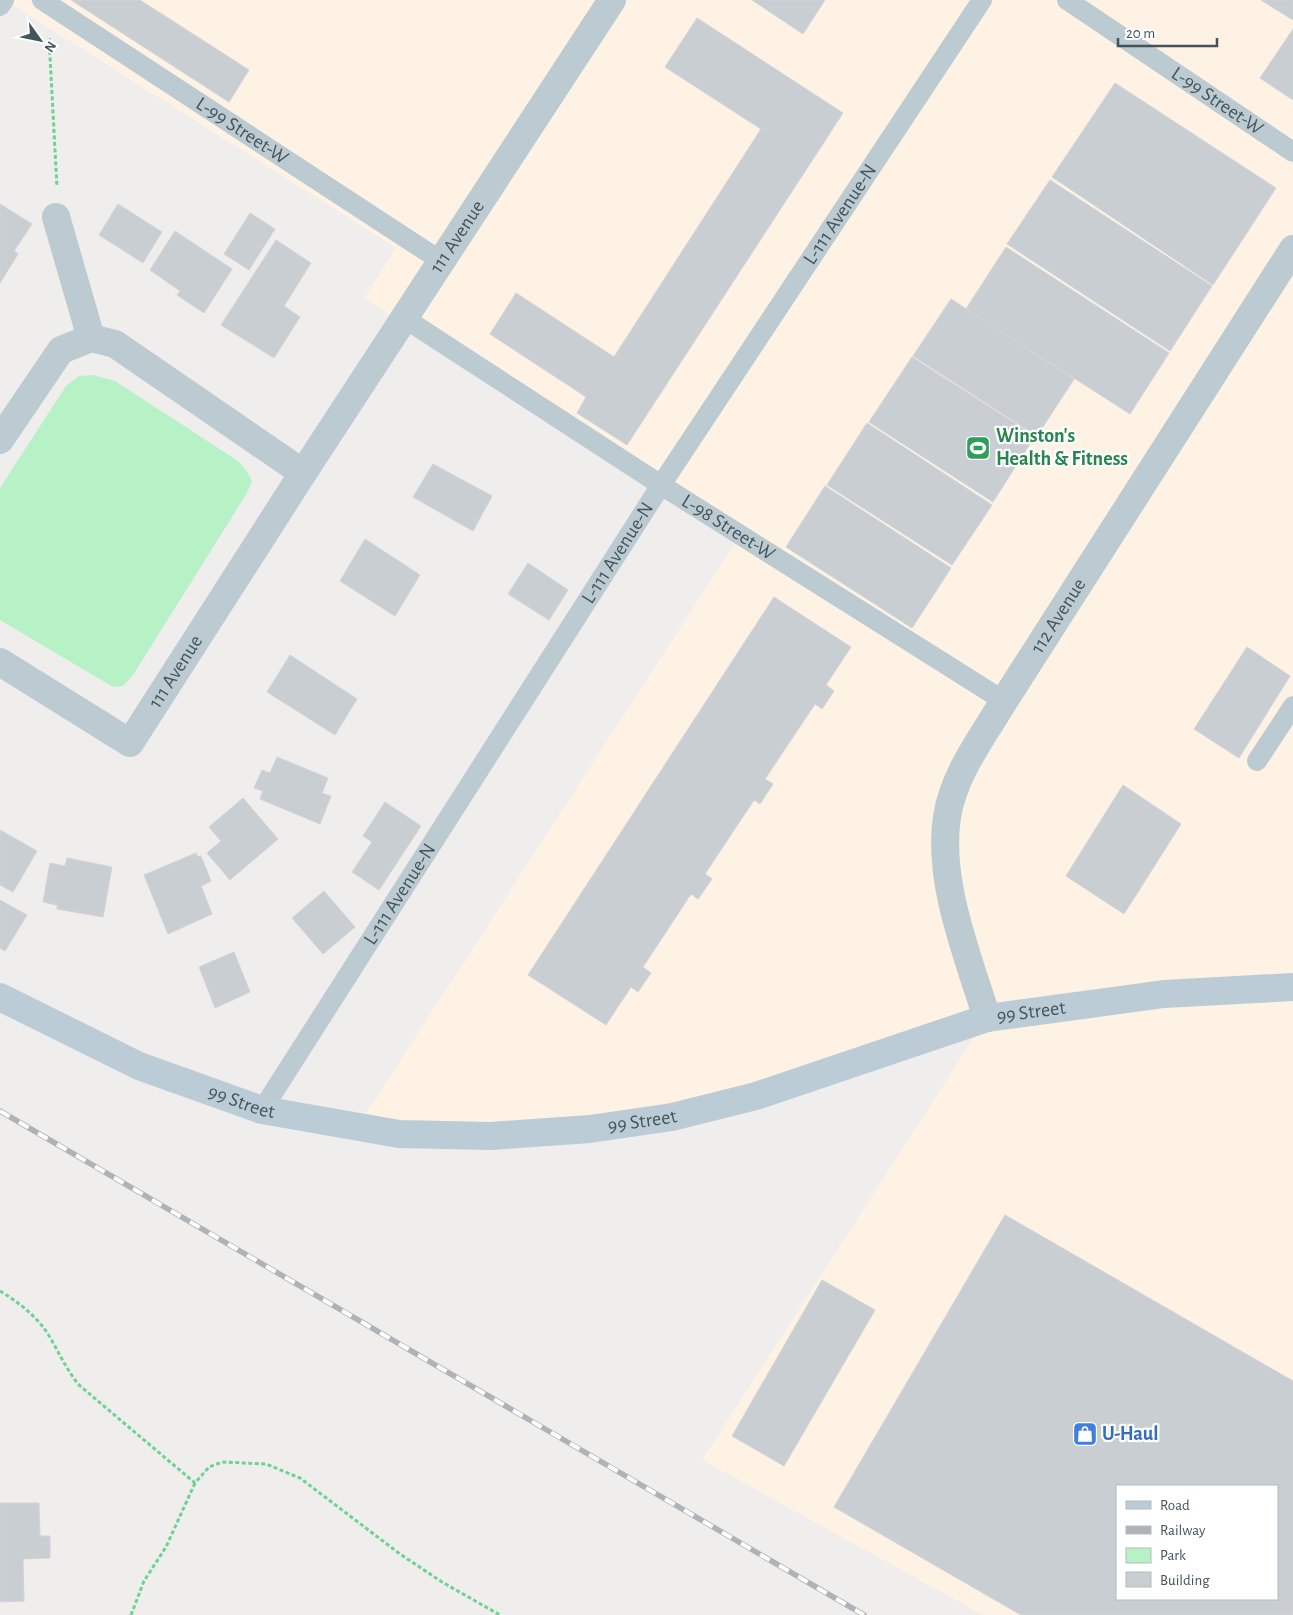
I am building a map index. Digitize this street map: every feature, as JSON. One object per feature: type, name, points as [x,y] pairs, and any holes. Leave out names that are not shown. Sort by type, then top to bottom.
[{"type":"main road","name":"99 Street","points":[[0,997],[139,1066],[262,1110],[399,1134],[491,1136],[590,1129],[672,1117],[756,1096],[987,1018],[1164,994],[1293,987]]},
{"type":"street","name":"111 Avenue","points":[[0,662],[130,743],[303,473],[612,0]]},
{"type":"street","points":[[56,217],[90,338]]},
{"type":"street","name":"112 Avenue","points":[[987,1018],[949,890],[947,817],[956,787],[1004,701],[1293,249]]},
{"type":"street","points":[[0,440],[61,350],[90,338],[115,344],[303,473]]},
{"type":"lane","points":[[0,6],[4,0]]},
{"type":"lane","name":"L-99 Street-W","points":[[42,0],[441,261]]},
{"type":"lane","name":"L-111 Avenue-N","points":[[262,1110],[661,484],[982,0]]},
{"type":"lane","name":"L-99 Street-W","points":[[1067,0],[1293,152]]},
{"type":"lane","name":"L-98 Street-W","points":[[404,318],[661,484],[1004,701]]},
{"type":"lane","points":[[1257,761],[1293,706]]},
{"type":"path","points":[[48,34],[57,180],[56,217]]},
{"type":"path","points":[[0,1291],[31,1313],[50,1337],[66,1369],[79,1385],[195,1484]]},
{"type":"path","points":[[131,1615],[144,1582],[170,1538],[195,1484],[209,1467],[222,1462],[266,1464],[300,1478],[400,1554],[442,1582],[500,1615]]},
{"type":"shaded area","points":[[5,0],[1293,0],[1293,1615],[983,1615],[702,1460],[986,1019],[672,1117],[356,1129],[735,543],[364,298],[396,248]]},
{"type":"green space","points":[[93,375],[115,381],[238,461],[252,481],[247,493],[133,675],[123,686],[113,687],[0,620],[0,488],[66,386],[79,376]]},
{"type":"building","points":[[71,0],[140,0],[249,70],[229,102]]},
{"type":"building","points":[[752,0],[825,0],[803,34]]},
{"type":"building","points":[[1261,0],[1293,0],[1293,20]]},
{"type":"building","points":[[697,18],[843,113],[627,445],[577,413],[586,397],[490,334],[516,293],[614,357],[761,129],[665,67]]},
{"type":"building","points":[[1293,29],[1293,100],[1260,78]]},
{"type":"building","points":[[1115,83],[1276,188],[1213,285],[1052,177]]},
{"type":"building","points":[[1050,180],[1212,286],[1170,351],[1007,244]]},
{"type":"building","points":[[0,204],[32,224],[14,251],[18,254],[0,283]]},
{"type":"building","points":[[118,204],[162,232],[143,263],[99,235]]},
{"type":"building","points":[[250,213],[275,229],[249,270],[224,254]]},
{"type":"building","points":[[175,231],[232,269],[204,313],[177,295],[180,291],[150,270]]},
{"type":"building","points":[[276,240],[311,263],[284,306],[300,317],[274,358],[221,325]]},
{"type":"building","points":[[1006,247],[1169,353],[1130,414],[966,309]]},
{"type":"building","points":[[951,299],[1074,379],[1037,436],[913,356]]},
{"type":"building","points":[[912,357],[1035,436],[993,502],[869,422]]},
{"type":"building","points":[[867,423],[992,505],[952,565],[827,485]]},
{"type":"building","points":[[433,464],[492,496],[473,531],[413,497]]},
{"type":"building","points":[[825,486],[951,568],[912,628],[786,547]]},
{"type":"building","points":[[365,539],[420,575],[395,616],[340,581]]},
{"type":"building","points":[[528,563],[568,590],[549,620],[508,594]]},
{"type":"building","points":[[774,597],[851,647],[826,685],[834,691],[822,709],[815,704],[765,779],[773,784],[760,804],[754,800],[705,874],[712,879],[698,899],[691,894],[643,967],[651,973],[638,992],[631,987],[606,1025],[528,975]]},
{"type":"building","points":[[1247,647],[1290,676],[1239,758],[1194,729]]},
{"type":"building","points":[[290,655],[357,699],[335,735],[267,692]]},
{"type":"building","points":[[277,757],[328,778],[322,793],[331,796],[320,824],[260,799],[263,791],[254,788],[262,770],[270,773]]},
{"type":"building","points":[[1123,785],[1181,824],[1124,914],[1066,876]]},
{"type":"building","points":[[243,798],[278,839],[230,880],[207,853],[221,841],[209,827]]},
{"type":"building","points":[[385,802],[421,826],[379,890],[352,872],[372,842],[363,836]]},
{"type":"building","points":[[0,830],[37,851],[13,892],[0,885]]},
{"type":"building","points":[[196,853],[198,857],[201,856],[211,881],[201,886],[212,914],[168,934],[144,875]]},
{"type":"building","points":[[67,858],[112,867],[103,917],[57,909],[57,905],[43,902],[50,863],[65,866]]},
{"type":"building","points":[[324,891],[355,927],[323,954],[292,918]]},
{"type":"building","points":[[0,900],[27,915],[5,951],[0,948]]},
{"type":"building","points":[[234,952],[250,992],[215,1008],[199,967]]},
{"type":"building","name":"U-Haul","points":[[1005,1215],[1293,1381],[1293,1615],[1021,1615],[834,1507]]},
{"type":"building","points":[[822,1280],[875,1310],[784,1466],[732,1436]]},
{"type":"building","points":[[0,1503],[39,1503],[40,1536],[50,1536],[50,1558],[23,1559],[24,1601],[0,1602]]},
{"type":"railway","points":[[0,1111],[864,1615]]},
{"type":"place","name":"Winston's Health & Fitness","points":[[978,448]]},
{"type":"place","name":"U-Haul","points":[[1085,1434]]}]
